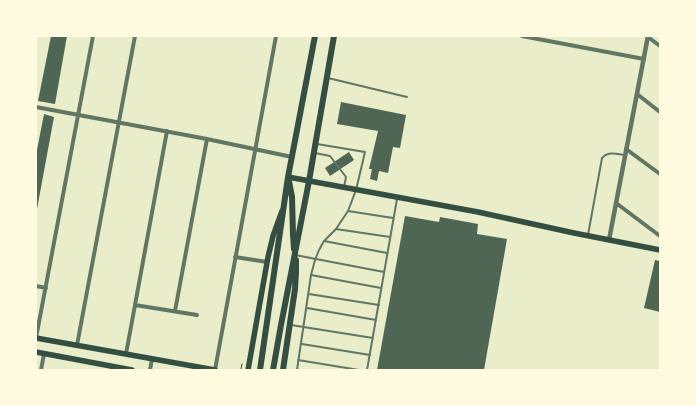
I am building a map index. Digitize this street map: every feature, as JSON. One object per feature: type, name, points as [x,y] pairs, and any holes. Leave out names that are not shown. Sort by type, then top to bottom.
[{"type":"main road","points":[[260,370],[288,178],[314,36]]},
{"type":"main road","points":[[273,370],[309,182],[334,36]]},
{"type":"main road","points":[[288,178],[478,212],[660,250]]},
{"type":"main road","points":[[283,370],[296,272],[292,236],[292,197],[288,178]]},
{"type":"main road","points":[[248,370],[267,262],[276,225],[284,205]]},
{"type":"main road","points":[[36,338],[215,370]]},
{"type":"main road","points":[[36,352],[132,370]]},
{"type":"street","points":[[36,338],[93,36]]},
{"type":"street","points":[[77,345],[135,36]]},
{"type":"street","points":[[215,370],[276,36]]},
{"type":"street","points":[[522,36],[535,37],[644,58]]},
{"type":"street","points":[[609,240],[648,36],[660,46]]},
{"type":"street","points":[[637,94],[660,112]]},
{"type":"street","points":[[36,106],[292,156]]},
{"type":"street","points":[[126,354],[168,131]]},
{"type":"street","points":[[175,311],[207,139]]},
{"type":"street","points":[[626,149],[660,174]]},
{"type":"street","points":[[616,203],[660,236]]},
{"type":"street","points":[[236,257],[267,262]]},
{"type":"street","points":[[36,286],[46,288]]},
{"type":"street","points":[[136,305],[197,315]]},
{"type":"street","points":[[41,370],[44,354]]},
{"type":"street","points":[[150,370],[152,359]]},
{"type":"lane","points":[[326,78],[407,97]]},
{"type":"lane","points":[[297,370],[314,260],[324,241],[336,229],[348,211],[356,190],[365,152],[315,143]]},
{"type":"lane","points":[[314,152],[330,156],[346,177],[344,188]]},
{"type":"lane","points":[[588,236],[602,158],[607,154],[625,155]]},
{"type":"lane","points":[[367,370],[397,198]]},
{"type":"lane","points":[[348,211],[393,218]]},
{"type":"lane","points":[[336,229],[390,237]]},
{"type":"lane","points":[[324,241],[387,253]]},
{"type":"lane","points":[[295,255],[314,260],[384,272]]},
{"type":"lane","points":[[311,275],[381,288]]},
{"type":"lane","points":[[309,294],[378,305]]},
{"type":"lane","points":[[307,308],[376,320]]},
{"type":"lane","points":[[290,325],[373,338]]},
{"type":"lane","points":[[301,344],[370,355]]},
{"type":"lane","points":[[298,360],[359,370]]},
{"type":"building","points":[[51,36],[67,36],[55,104],[38,101]]},
{"type":"building","points":[[341,102],[406,115],[400,148],[393,147],[388,173],[379,171],[377,181],[370,179],[372,169],[369,169],[378,131],[337,124]]},
{"type":"building","points":[[44,114],[54,117],[37,209],[36,155]]},
{"type":"building","points":[[349,152],[354,160],[330,176],[325,168]]},
{"type":"building","points":[[405,216],[439,222],[440,217],[478,224],[477,234],[507,239],[484,370],[377,370]]},
{"type":"building","points":[[655,260],[660,261],[660,312],[644,308]]}]
